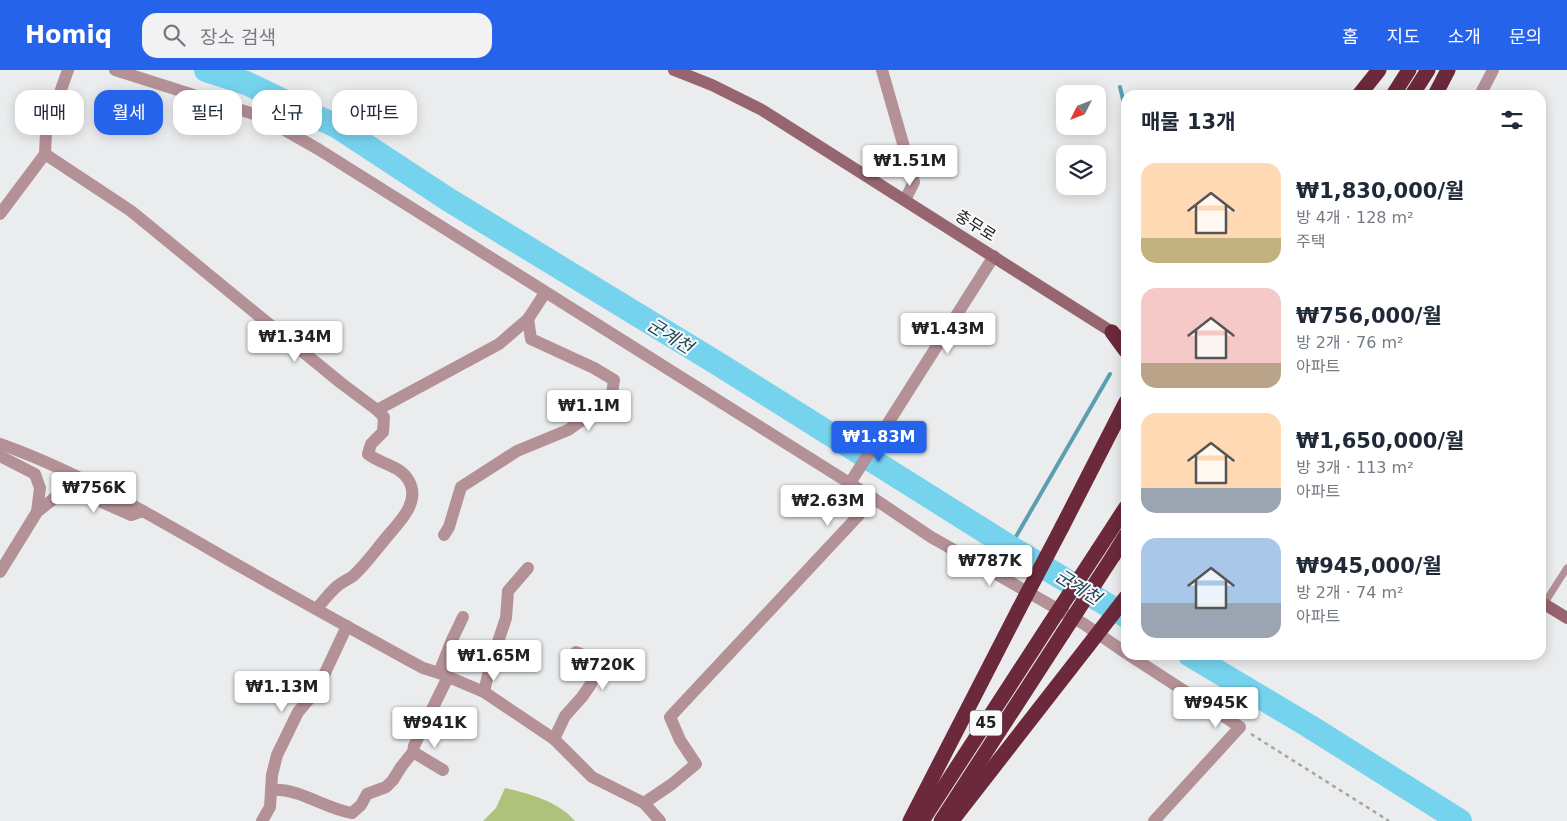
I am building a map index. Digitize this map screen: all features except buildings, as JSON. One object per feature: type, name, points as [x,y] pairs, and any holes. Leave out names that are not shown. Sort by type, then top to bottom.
[{"type":"highway","points":[[1363,90],[1379,70]]},
{"type":"highway","points":[[1396,90],[1409,70]]},
{"type":"highway","points":[[1415,90],[1428,70]]},
{"type":"highway","points":[[1438,90],[1448,70]]},
{"type":"highway","points":[[910,821],[1121,412]]},
{"type":"highway","name":"45","points":[[922,821],[1121,515]]},
{"type":"highway","name":"45","points":[[941,821],[1121,542]]},
{"type":"highway","points":[[951,821],[1121,603]]},
{"type":"street","points":[[0,214],[45,154],[46,132],[68,70]]},
{"type":"street","points":[[115,70],[260,116],[318,149],[545,293],[854,477],[870,496],[931,537],[1084,624],[1121,650]]},
{"type":"street","name":"충무로","points":[[674,70],[762,110],[1119,333]]},
{"type":"street","points":[[882,70],[914,182],[905,200]]},
{"type":"street","points":[[1483,90],[1493,70]]},
{"type":"street","points":[[45,154],[131,211],[384,417],[383,432],[371,444],[368,454],[404,474],[413,492],[410,505],[402,520],[386,536],[375,553],[351,578],[339,584],[316,609]]},
{"type":"street","points":[[854,477],[994,256]]},
{"type":"street","points":[[376,410],[499,344],[528,319],[545,293]]},
{"type":"street","points":[[444,535],[449,527],[461,487],[517,451],[568,430],[601,407],[612,394],[614,380],[594,368],[531,339],[528,319]]},
{"type":"street","points":[[0,444],[88,482],[143,511],[307,605],[423,668],[484,692],[554,739],[592,777],[644,803],[660,821]]},
{"type":"street","points":[[0,456],[35,474],[40,488],[38,512]]},
{"type":"street","points":[[0,572],[38,512],[56,496],[72,488],[131,515],[143,511]]},
{"type":"street","points":[[644,803],[672,784],[696,764],[680,740],[670,718],[859,515],[870,496]]},
{"type":"street","points":[[484,692],[490,666],[506,618],[508,591],[528,568]]},
{"type":"street","points":[[1546,605],[1567,618]]},
{"type":"street","points":[[272,790],[282,789],[340,811],[352,813],[361,805],[368,794],[386,787],[413,752],[444,675],[452,640],[464,617]]},
{"type":"street","points":[[262,821],[270,808],[272,775],[277,755],[298,712],[317,690],[347,626]]},
{"type":"street","points":[[554,739],[565,716],[591,684],[594,674],[590,658],[576,652]]},
{"type":"street","points":[[1136,660],[1240,727],[1154,821]]},
{"type":"street","points":[[413,752],[443,770]]},
{"type":"lane","points":[[1546,599],[1567,568]]},
{"type":"path","points":[[1240,727],[1389,821]]},
{"type":"green space","points":[[505,788],[552,803],[575,821],[483,821],[496,808]]},
{"type":"waterway","name":"군계천","points":[[206,70],[246,83],[338,127],[449,200],[720,365],[1010,547],[1121,613]]},
{"type":"waterway","points":[[1120,87],[1121,91]]},
{"type":"waterway","points":[[1010,547],[1110,374]]},
{"type":"waterway","name":"군계천","points":[[1198,660],[1309,726],[1460,821]]}]
